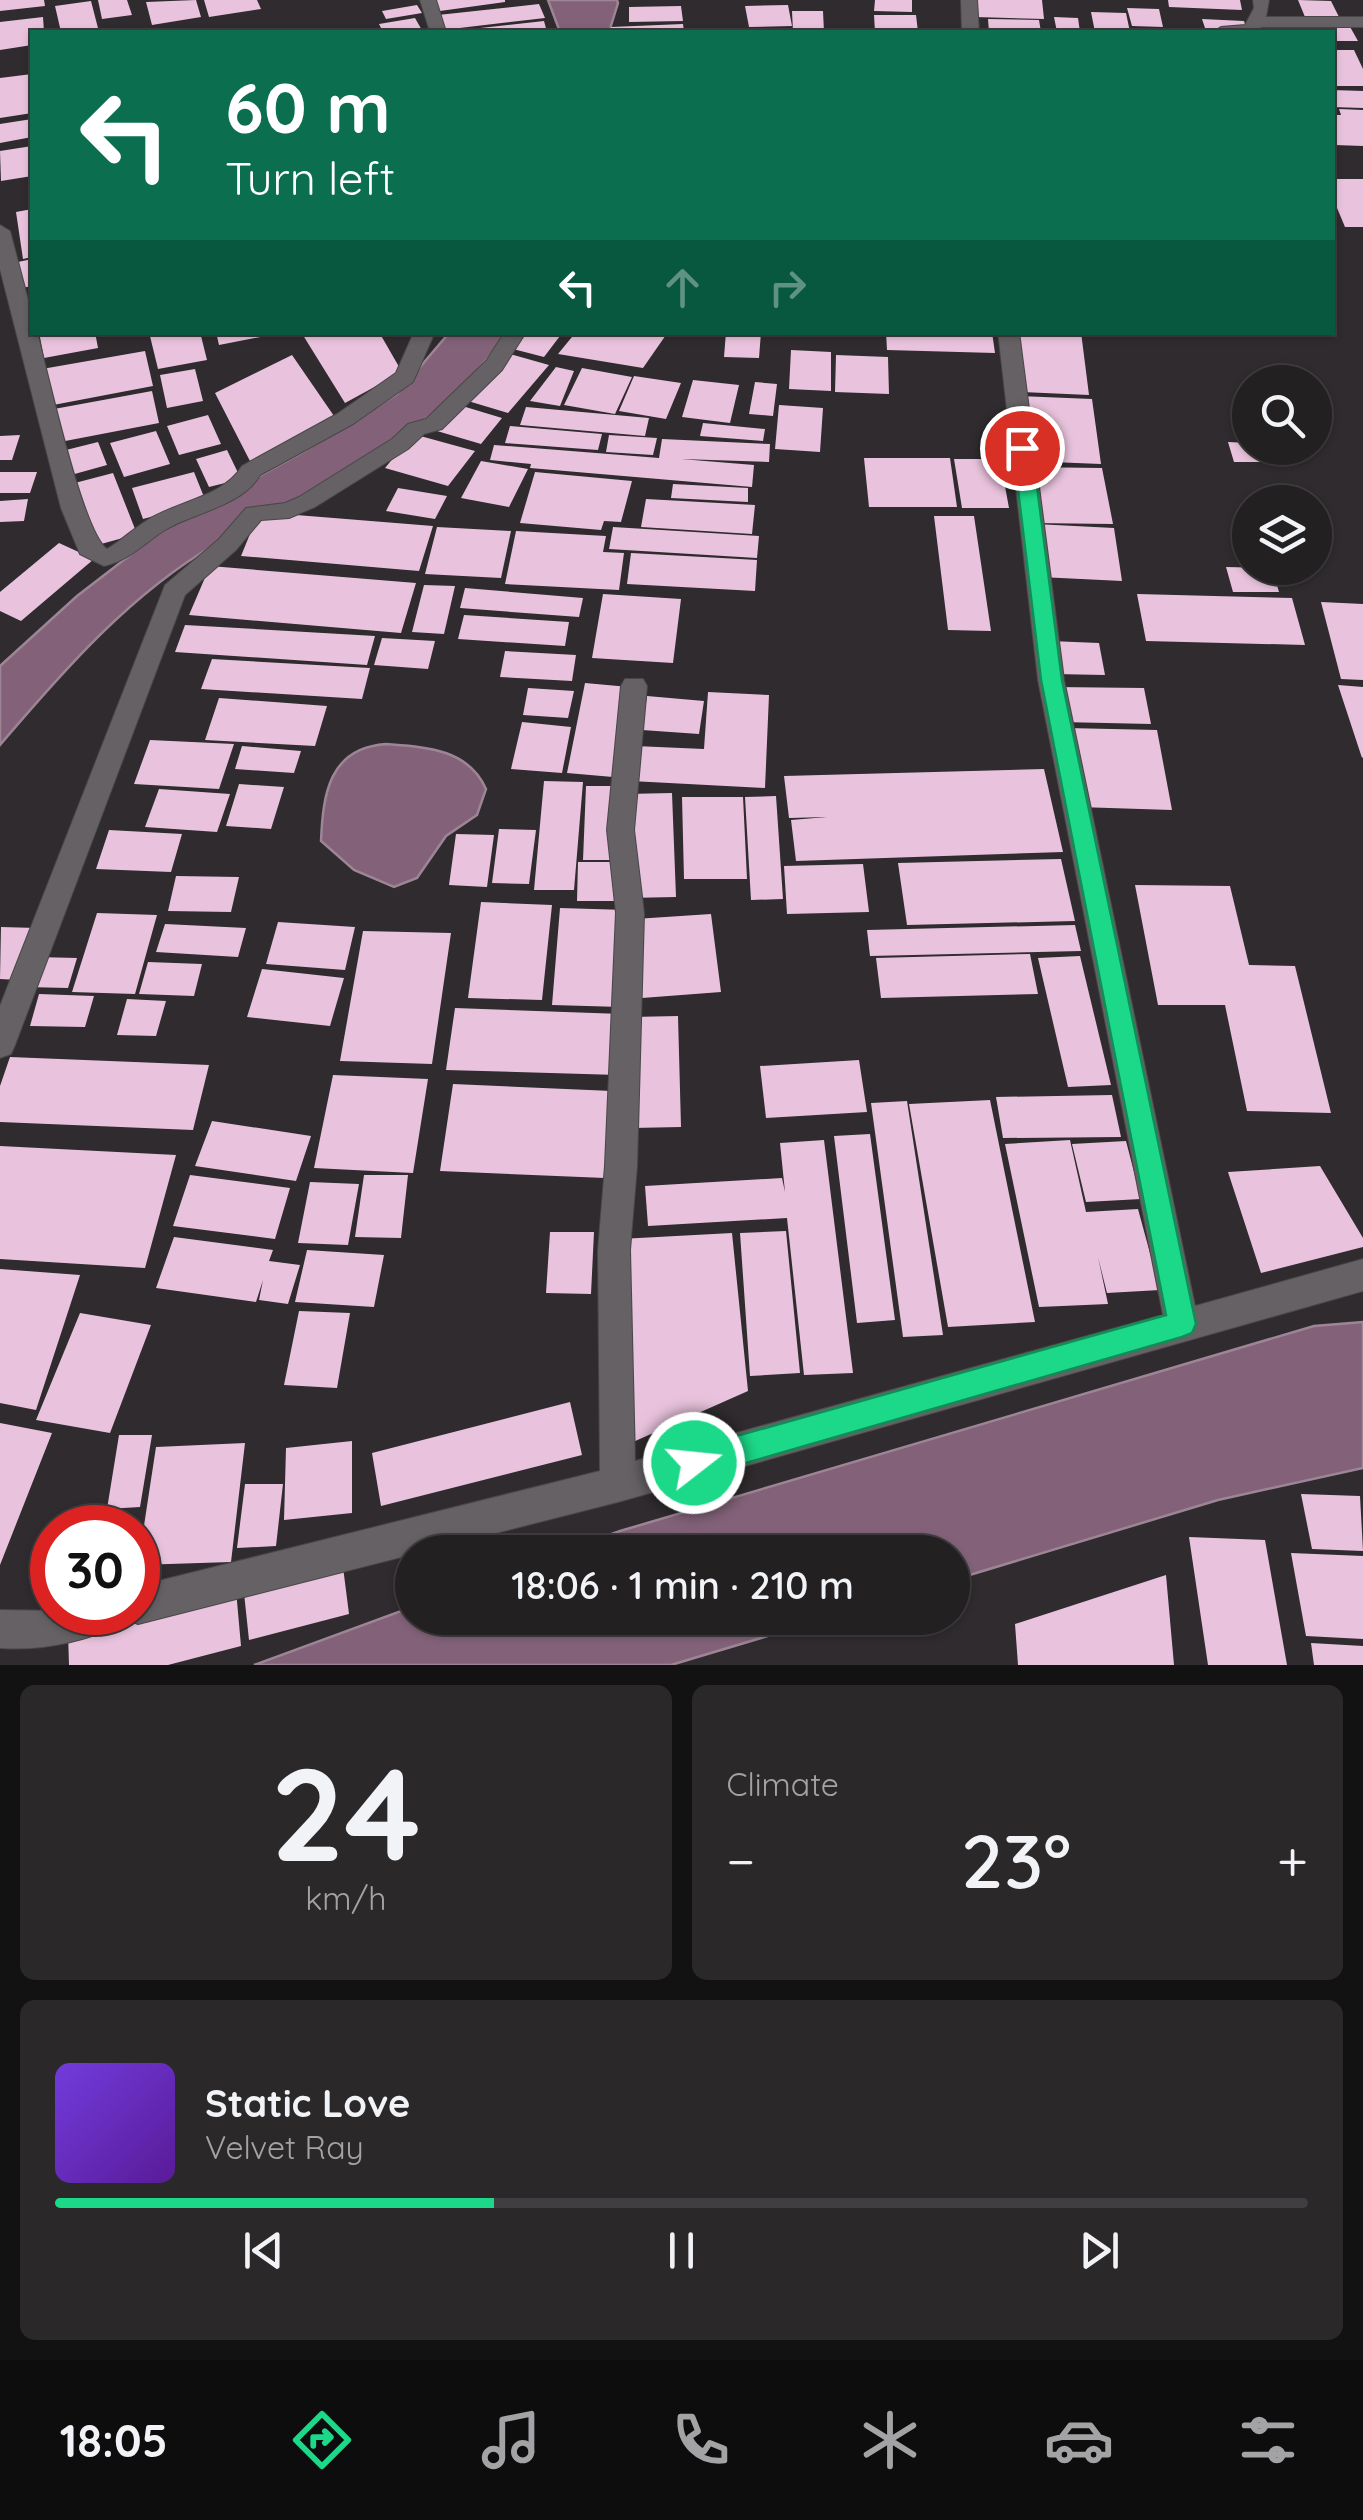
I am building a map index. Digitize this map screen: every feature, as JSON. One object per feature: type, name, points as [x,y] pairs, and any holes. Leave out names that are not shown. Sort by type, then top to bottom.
[{"type":"street","points":[[428,0],[437,30]]},
{"type":"street","points":[[969,0],[971,30]]},
{"type":"street","points":[[1251,30],[1262,8],[1261,0]]},
{"type":"street","points":[[1255,22],[1363,22]]},
{"type":"street","points":[[0,231],[72,508],[88,548],[104,558],[117,555],[157,524],[208,502],[248,477],[250,471],[345,420],[405,377],[424,335]]},
{"type":"street","points":[[0,1045],[174,592],[212,554],[240,536],[254,513],[289,510],[307,502],[400,444],[416,428],[434,424],[494,365],[514,335]]},
{"type":"street","points":[[1008,335],[1051,680],[1182,1324]]},
{"type":"street","points":[[618,1484],[614,1250],[630,914],[625,897],[622,807],[634,686]]},
{"type":"street","points":[[160,1599],[618,1484],[1363,1276]]},
{"type":"street","points":[[0,1629],[30,1632]]},
{"type":"shaded area","points":[[548,0],[617,0],[610,30],[559,30]]},
{"type":"shaded area","points":[[447,335],[506,335],[447,401],[400,439],[324,489],[216,544],[155,586],[100,635],[0,745],[0,666],[77,596],[164,529],[303,452],[397,394]]},
{"type":"shaded area","points":[[386,744],[443,752],[468,765],[486,789],[477,815],[446,836],[417,878],[394,887],[354,870],[321,841],[327,791],[341,764],[367,747]]},
{"type":"shaded area","points":[[1363,1322],[1363,1468],[1218,1500],[970,1575],[970,1535],[609,1535],[620,1531],[1314,1326]]},
{"type":"shaded area","points":[[395,1613],[395,1635],[771,1635],[671,1665],[254,1665]]},
{"type":"building","points":[[0,0],[44,0],[45,6],[0,11]]},
{"type":"building","points":[[98,0],[127,0],[132,15],[102,19]]},
{"type":"building","points":[[196,0],[201,17],[152,25],[146,2]]},
{"type":"building","points":[[204,0],[257,0],[261,9],[209,17]]},
{"type":"building","points":[[435,0],[505,0],[505,2],[440,11]]},
{"type":"building","points":[[875,0],[912,0],[912,12],[874,11]]},
{"type":"building","points":[[973,0],[1042,0],[1044,19],[975,17]]},
{"type":"building","points":[[1168,0],[1240,0],[1242,10],[1169,7]]},
{"type":"building","points":[[1298,0],[1331,1],[1339,17],[1305,17]]},
{"type":"building","points":[[91,1],[98,30],[61,30],[55,6]]},
{"type":"building","points":[[539,4],[545,18],[443,30],[438,15]]},
{"type":"building","points":[[417,5],[422,13],[386,19],[382,11]]},
{"type":"building","points":[[788,5],[792,26],[749,27],[745,6]]},
{"type":"building","points":[[681,6],[683,21],[629,22],[629,7]]},
{"type":"building","points":[[1127,8],[1159,9],[1163,27],[1132,26]]},
{"type":"building","points":[[792,11],[823,11],[824,30],[793,30]]},
{"type":"building","points":[[1091,12],[1126,13],[1130,30],[1095,30]]},
{"type":"building","points":[[874,15],[916,15],[918,30],[875,30]]},
{"type":"building","points":[[43,17],[44,30],[30,30],[30,45],[0,50],[0,22]]},
{"type":"building","points":[[1054,17],[1078,18],[1080,30],[1057,30]]},
{"type":"building","points":[[415,18],[422,30],[382,30],[379,24]]},
{"type":"building","points":[[988,19],[1039,20],[1041,30],[989,30]]},
{"type":"building","points":[[1202,19],[1244,21],[1247,30],[1205,28]]},
{"type":"building","points":[[544,21],[546,30],[462,30]]},
{"type":"building","points":[[683,24],[684,30],[612,30],[611,27]]},
{"type":"building","points":[[1349,25],[1358,41],[1335,41],[1335,30],[1313,30],[1310,26]]},
{"type":"building","points":[[1335,50],[1354,50],[1363,69],[1363,86],[1335,86]]},
{"type":"building","points":[[30,74],[30,113],[0,118],[0,78]]},
{"type":"building","points":[[1335,90],[1363,91],[1363,108],[1335,107]]},
{"type":"building","points":[[1339,109],[1363,110],[1363,146],[1335,145],[1335,115],[1341,115]]},
{"type":"building","points":[[30,119],[30,137],[0,143],[0,124]]},
{"type":"building","points":[[30,146],[30,176],[1,181],[0,151]]},
{"type":"building","points":[[1335,179],[1363,179],[1363,227],[1345,227],[1335,203]]},
{"type":"building","points":[[30,209],[30,257],[23,259],[16,212]]},
{"type":"building","points":[[30,259],[30,286],[22,288],[18,262]]},
{"type":"building","points":[[40,335],[96,335],[98,348],[44,358]]},
{"type":"building","points":[[150,335],[201,335],[207,360],[158,369]]},
{"type":"building","points":[[217,335],[271,335],[219,345]]},
{"type":"building","points":[[303,335],[381,335],[402,372],[345,403]]},
{"type":"building","points":[[525,335],[561,335],[544,357],[513,349]]},
{"type":"building","points":[[574,335],[666,335],[643,368],[558,354]]},
{"type":"building","points":[[726,335],[761,335],[759,358],[724,357]]},
{"type":"building","points":[[886,335],[992,335],[995,353],[887,350]]},
{"type":"building","points":[[1016,335],[1081,335],[1089,395],[1022,392]]},
{"type":"building","points":[[791,350],[831,352],[831,391],[789,389]]},
{"type":"building","points":[[145,351],[153,386],[48,406],[42,369]]},
{"type":"building","points":[[510,354],[549,365],[508,413],[468,401]]},
{"type":"building","points":[[292,355],[334,416],[251,463],[215,393]]},
{"type":"building","points":[[836,355],[888,357],[889,394],[835,392]]},
{"type":"building","points":[[556,367],[574,371],[560,406],[530,401]]},
{"type":"building","points":[[582,368],[632,377],[615,414],[564,405]]},
{"type":"building","points":[[195,369],[203,401],[167,408],[160,375]]},
{"type":"building","points":[[634,376],[681,383],[666,419],[619,411]]},
{"type":"building","points":[[693,380],[739,385],[730,423],[682,417]]},
{"type":"building","points":[[755,382],[777,384],[773,416],[749,414]]},
{"type":"building","points":[[152,391],[159,423],[60,442],[54,409]]},
{"type":"building","points":[[1019,396],[1092,399],[1101,464],[1026,461]]},
{"type":"building","points":[[459,405],[502,418],[481,444],[437,431]]},
{"type":"building","points":[[779,405],[823,408],[820,452],[775,449]]},
{"type":"building","points":[[526,407],[649,418],[645,436],[520,425]]},
{"type":"building","points":[[208,415],[221,444],[179,455],[167,426]]},
{"type":"building","points":[[703,423],[765,429],[763,441],[700,436]]},
{"type":"building","points":[[510,426],[602,434],[598,450],[505,443]]},
{"type":"building","points":[[156,431],[170,464],[124,477],[110,443]]},
{"type":"building","points":[[413,434],[475,451],[448,486],[385,468]]},
{"type":"building","points":[[20,435],[12,460],[0,460],[0,436]]},
{"type":"building","points":[[609,435],[657,438],[653,455],[606,452]]},
{"type":"building","points":[[662,439],[770,444],[769,462],[681,459],[754,465],[752,487],[530,468],[531,464],[490,460],[494,445],[659,458]]},
{"type":"building","points":[[98,442],[107,465],[71,475],[62,451]]},
{"type":"building","points":[[227,450],[241,479],[209,487],[196,459]]},
{"type":"building","points":[[864,458],[950,458],[957,507],[869,507]]},
{"type":"building","points":[[954,459],[1000,459],[1009,508],[962,508]]},
{"type":"building","points":[[481,461],[528,469],[509,507],[461,498]]},
{"type":"building","points":[[1025,467],[1102,468],[1113,524],[1034,523]]},
{"type":"building","points":[[0,472],[37,472],[30,493],[0,493]]},
{"type":"building","points":[[194,472],[206,502],[143,519],[132,488]]},
{"type":"building","points":[[535,472],[632,481],[621,522],[604,521],[601,530],[520,523]]},
{"type":"building","points":[[113,473],[137,534],[94,546],[71,484]]},
{"type":"building","points":[[673,484],[748,488],[748,502],[671,498]]},
{"type":"building","points":[[398,488],[447,496],[435,519],[386,511]]},
{"type":"building","points":[[28,499],[24,521],[0,522],[0,501]]},
{"type":"building","points":[[646,499],[755,505],[752,534],[641,527]]},
{"type":"building","points":[[259,512],[433,526],[419,571],[241,556]]},
{"type":"building","points":[[934,516],[974,516],[991,631],[948,630]]},
{"type":"building","points":[[1035,524],[1114,528],[1122,581],[1040,577]]},
{"type":"building","points":[[437,527],[511,531],[501,578],[425,574]]},
{"type":"building","points":[[613,527],[759,536],[757,558],[609,549]]},
{"type":"building","points":[[516,531],[606,536],[603,552],[624,553],[619,590],[505,584]]},
{"type":"building","points":[[59,543],[94,559],[21,621],[0,611],[0,592]]},
{"type":"building","points":[[631,553],[757,560],[755,591],[627,584]]},
{"type":"building","points":[[210,566],[416,583],[401,633],[189,615]]},
{"type":"building","points":[[1226,567],[1232,567],[1232,585],[1277,585],[1279,592],[1233,592]]},
{"type":"building","points":[[424,585],[455,586],[444,634],[412,632]]},
{"type":"building","points":[[465,588],[583,598],[579,617],[460,608]]},
{"type":"building","points":[[603,594],[681,599],[673,663],[592,658]]},
{"type":"building","points":[[1137,594],[1292,598],[1305,645],[1146,641]]},
{"type":"building","points":[[1321,602],[1363,604],[1363,680],[1341,679]]},
{"type":"building","points":[[464,615],[569,622],[565,646],[458,639]]},
{"type":"building","points":[[185,625],[375,636],[367,665],[175,652]]},
{"type":"building","points":[[382,638],[435,641],[428,669],[374,665]]},
{"type":"building","points":[[1050,641],[1099,643],[1105,675],[1054,674]]},
{"type":"building","points":[[505,651],[576,655],[572,681],[500,677]]},
{"type":"building","points":[[212,659],[370,668],[362,699],[201,689]]},
{"type":"building","points":[[585,683],[629,687],[613,777],[567,773]]},
{"type":"building","points":[[1338,685],[1363,687],[1362,758]]},
{"type":"building","points":[[1055,687],[1144,688],[1151,724],[1061,722]]},
{"type":"building","points":[[528,688],[574,691],[568,718],[523,715]]},
{"type":"building","points":[[708,692],[769,695],[765,788],[631,781],[635,746],[704,749]]},
{"type":"building","points":[[647,696],[704,701],[699,734],[642,730]]},
{"type":"building","points":[[219,698],[327,706],[315,746],[205,740]]},
{"type":"building","points":[[522,722],[571,727],[562,773],[511,769]]},
{"type":"building","points":[[1066,728],[1157,730],[1172,810],[1078,807]]},
{"type":"building","points":[[150,740],[234,744],[219,789],[134,784]]},
{"type":"building","points":[[242,746],[301,751],[294,773],[235,769]]},
{"type":"building","points":[[1044,769],[1063,852],[796,861],[791,820],[827,817],[789,818],[784,776]]},
{"type":"building","points":[[544,781],[583,782],[574,890],[534,890]]},
{"type":"building","points":[[239,784],[284,787],[271,829],[226,826]]},
{"type":"building","points":[[586,786],[619,786],[617,860],[583,860]]},
{"type":"building","points":[[159,789],[230,794],[217,832],[145,827]]},
{"type":"building","points":[[672,793],[676,897],[627,898],[626,794]]},
{"type":"building","points":[[776,796],[783,899],[751,900],[745,797]]},
{"type":"building","points":[[682,797],[743,797],[747,879],[684,879]]},
{"type":"building","points":[[499,829],[536,830],[529,884],[492,883]]},
{"type":"building","points":[[109,830],[182,834],[171,872],[96,869]]},
{"type":"building","points":[[456,834],[494,835],[487,887],[449,885]]},
{"type":"building","points":[[1061,859],[1075,921],[907,925],[898,863]]},
{"type":"building","points":[[578,862],[618,862],[617,901],[577,901]]},
{"type":"building","points":[[863,864],[869,912],[787,914],[784,866]]},
{"type":"building","points":[[176,876],[239,877],[231,912],[168,911]]},
{"type":"building","points":[[1135,885],[1230,886],[1249,965],[1295,966],[1331,1113],[1247,1111],[1225,1005],[1158,1005]]},
{"type":"building","points":[[481,902],[552,905],[542,1000],[468,998]]},
{"type":"building","points":[[560,908],[626,910],[621,1007],[552,1005]]},
{"type":"building","points":[[97,913],[157,915],[135,994],[72,992]]},
{"type":"building","points":[[711,914],[721,992],[642,998],[635,919]]},
{"type":"building","points":[[278,922],[355,927],[345,970],[266,964]]},
{"type":"building","points":[[165,924],[246,928],[238,957],[156,952]]},
{"type":"building","points":[[1075,925],[1081,951],[870,956],[867,930]]},
{"type":"building","points":[[1,927],[37,928],[19,980],[0,979]]},
{"type":"building","points":[[363,931],[451,933],[432,1064],[340,1061]]},
{"type":"building","points":[[1030,954],[1038,994],[881,998],[876,958]]},
{"type":"building","points":[[1080,956],[1111,1085],[1068,1087],[1038,958]]},
{"type":"building","points":[[36,957],[77,958],[68,988],[26,987]]},
{"type":"building","points":[[148,962],[202,964],[194,996],[139,994]]},
{"type":"building","points":[[262,969],[344,978],[330,1026],[247,1017]]},
{"type":"building","points":[[39,994],[94,996],[85,1027],[30,1026]]},
{"type":"building","points":[[127,999],[166,1001],[156,1036],[117,1035]]},
{"type":"building","points":[[455,1008],[622,1014],[618,1075],[446,1070]]},
{"type":"building","points":[[678,1016],[681,1127],[632,1128],[631,1017]]},
{"type":"building","points":[[10,1057],[209,1065],[193,1130],[0,1122],[0,1086]]},
{"type":"building","points":[[859,1060],[867,1112],[766,1118],[760,1066]]},
{"type":"building","points":[[333,1075],[428,1079],[413,1173],[314,1168]]},
{"type":"building","points":[[453,1084],[612,1091],[605,1178],[440,1171]]},
{"type":"building","points":[[1112,1095],[1121,1137],[1003,1138],[996,1097]]},
{"type":"building","points":[[990,1100],[1035,1322],[948,1327],[909,1104]]},
{"type":"building","points":[[907,1101],[943,1335],[903,1337],[871,1103]]},
{"type":"building","points":[[212,1121],[311,1136],[296,1181],[195,1166]]},
{"type":"building","points":[[870,1134],[895,1320],[857,1323],[834,1136]]},
{"type":"building","points":[[824,1140],[853,1373],[804,1375],[787,1218],[648,1226],[645,1186],[782,1178],[785,1192],[780,1143]]},
{"type":"building","points":[[1070,1140],[1086,1212],[1138,1209],[1160,1290],[1107,1293],[1098,1257],[1108,1304],[1039,1307],[1005,1144]]},
{"type":"building","points":[[1126,1141],[1141,1199],[1086,1202],[1072,1144]]},
{"type":"building","points":[[0,1146],[176,1155],[145,1268],[0,1259]]},
{"type":"building","points":[[1320,1166],[1363,1238],[1363,1247],[1261,1273],[1228,1172]]},
{"type":"building","points":[[190,1175],[290,1188],[275,1239],[173,1226]]},
{"type":"building","points":[[364,1175],[408,1175],[401,1238],[355,1237]]},
{"type":"building","points":[[310,1182],[359,1184],[348,1245],[298,1243]]},
{"type":"building","points":[[786,1231],[800,1373],[750,1376],[740,1233]]},
{"type":"building","points":[[550,1232],[594,1232],[591,1294],[546,1293]]},
{"type":"building","points":[[732,1233],[748,1391],[624,1446],[620,1239]]},
{"type":"building","points":[[174,1237],[273,1250],[269,1261],[300,1265],[288,1304],[259,1300],[263,1280],[256,1302],[156,1288]]},
{"type":"building","points":[[307,1250],[384,1255],[374,1307],[295,1302]]},
{"type":"building","points":[[0,1269],[80,1275],[36,1410],[0,1403]]},
{"type":"building","points":[[299,1311],[350,1313],[337,1388],[284,1385]]},
{"type":"building","points":[[80,1313],[151,1325],[110,1433],[36,1420]]},
{"type":"building","points":[[570,1402],[582,1455],[381,1506],[372,1453]]},
{"type":"building","points":[[0,1423],[52,1433],[0,1565]]},
{"type":"building","points":[[119,1435],[152,1435],[140,1505],[108,1505]]},
{"type":"building","points":[[352,1441],[352,1513],[284,1520],[286,1448]]},
{"type":"building","points":[[245,1443],[231,1562],[160,1564],[160,1505],[147,1505],[156,1447]]},
{"type":"building","points":[[245,1484],[283,1484],[276,1546],[237,1548]]},
{"type":"building","points":[[1301,1494],[1360,1496],[1363,1551],[1312,1549]]},
{"type":"building","points":[[1189,1537],[1265,1540],[1287,1665],[1208,1665]]},
{"type":"building","points":[[1291,1553],[1363,1556],[1363,1639],[1306,1636]]},
{"type":"building","points":[[343,1567],[349,1614],[249,1640],[244,1593]]},
{"type":"building","points":[[1166,1575],[1174,1665],[1018,1665],[1015,1624]]},
{"type":"building","points":[[236,1590],[241,1646],[168,1665],[69,1665],[68,1635],[160,1635],[160,1609]]},
{"type":"building","points":[[1311,1643],[1363,1646],[1363,1665],[1314,1665]]},
{"type":"route","points":[[694,1463],[1182,1324],[1051,680],[1022,448]]}]
